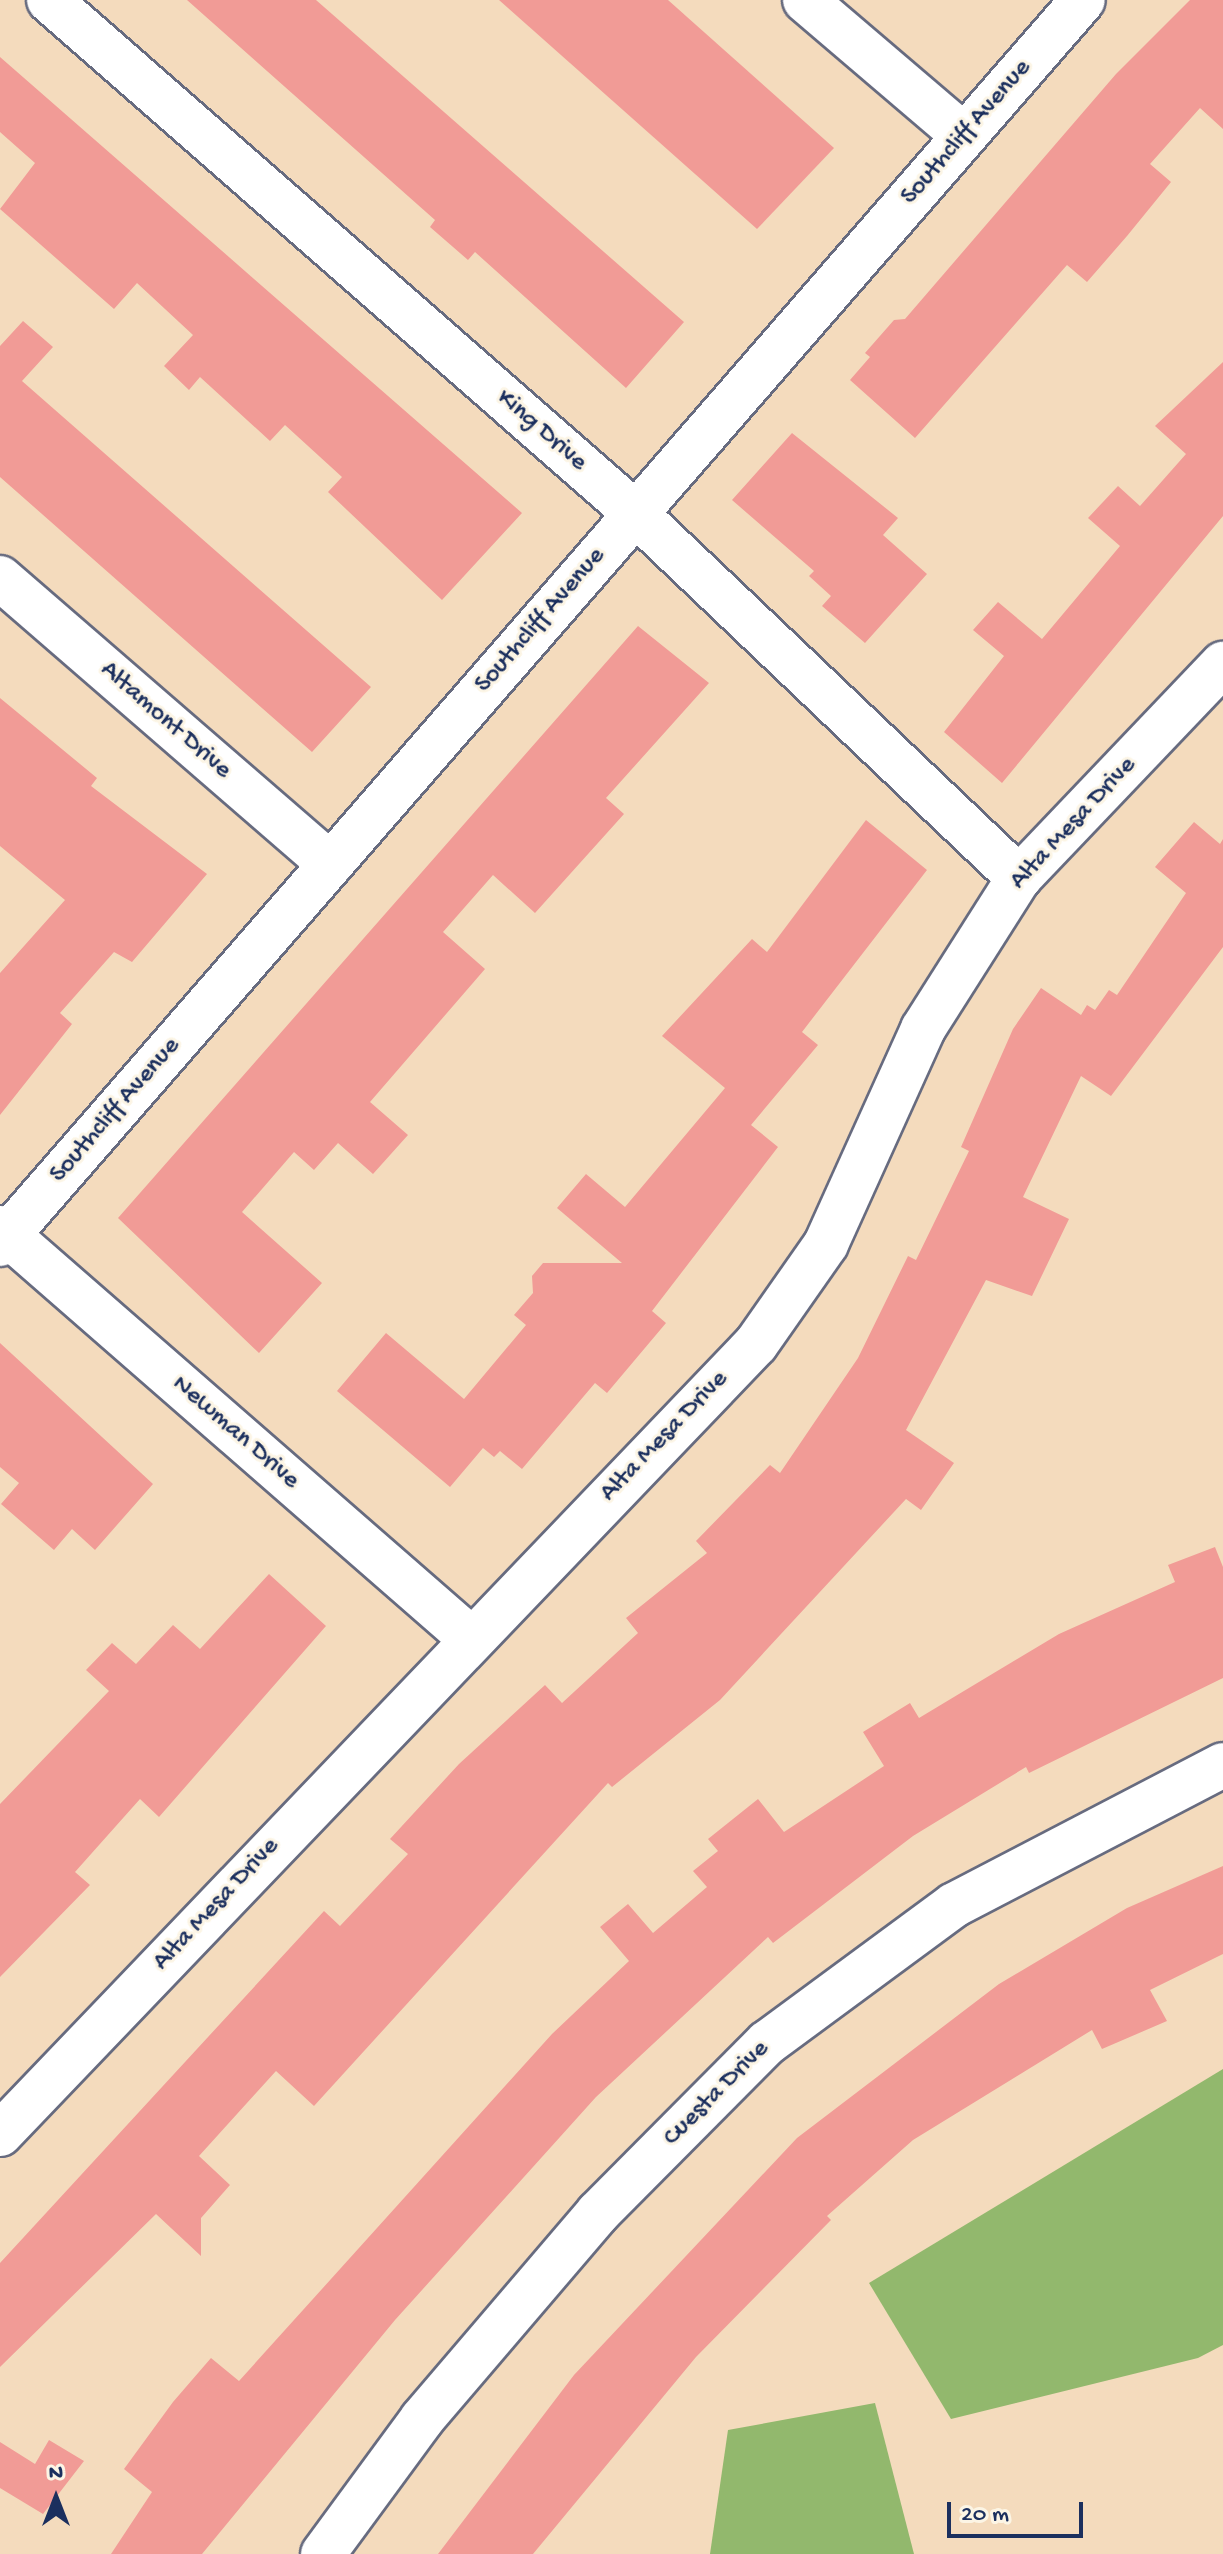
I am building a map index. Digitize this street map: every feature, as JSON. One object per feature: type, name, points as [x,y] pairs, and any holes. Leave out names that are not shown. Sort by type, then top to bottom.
[{"type":"street","name":"King Drive","points":[[49,0],[635,513],[1019,878]]},
{"type":"street","points":[[805,0],[964,136]]},
{"type":"street","name":"Southcliff Avenue","points":[[3,1236],[1083,0]]},
{"type":"street","name":"Altamont Drive","points":[[0,578],[330,864]]},
{"type":"street","name":"Alta Mesa Drive","points":[[0,2134],[470,1638],[756,1344],[826,1244],[923,1029],[1019,878],[1215,688]]},
{"type":"street","name":"Newman Drive","points":[[3,1236],[470,1638]]},
{"type":"street","name":"Cuesta Drive","points":[[323,2554],[422,2419],[598,2213],[767,2043],[954,1905],[1223,1765]]},
{"type":"green space","points":[[1223,2069],[1223,2345],[1198,2358],[951,2419],[869,2283]]},
{"type":"green space","points":[[875,2403],[914,2554],[710,2554],[728,2430]]},
{"type":"building","points":[[187,0],[316,0],[684,322],[626,388],[475,252],[468,260],[430,227],[435,220]]},
{"type":"building","points":[[499,0],[668,0],[834,148],[757,229]]},
{"type":"building","points":[[1190,0],[1223,0],[1223,129],[1200,108],[1150,164],[1171,182],[1127,236],[1087,282],[1067,265],[915,438],[850,380],[870,357],[865,353],[894,320],[905,319],[1116,74]]},
{"type":"building","points":[[0,57],[522,513],[442,600],[328,492],[342,477],[285,425],[270,441],[200,377],[189,390],[164,366],[193,335],[137,283],[114,309],[0,209],[35,163],[0,132]]},
{"type":"building","points":[[23,321],[53,347],[22,381],[371,687],[312,752],[0,477],[0,346]]},
{"type":"building","points":[[1223,362],[1223,516],[1002,783],[944,732],[1004,656],[973,630],[998,602],[1042,639],[1120,546],[1088,518],[1118,486],[1140,506],[1186,454],[1155,426]]},
{"type":"building","points":[[792,433],[898,518],[883,535],[927,574],[865,643],[822,606],[831,596],[809,576],[814,571],[732,500]]},
{"type":"building","points":[[638,626],[709,683],[606,798],[624,814],[535,913],[493,875],[443,932],[485,969],[370,1102],[408,1135],[373,1174],[338,1143],[314,1170],[294,1152],[242,1212],[322,1283],[259,1353],[118,1218]]},
{"type":"building","points":[[0,698],[97,778],[91,786],[207,874],[132,962],[114,952],[60,1013],[72,1024],[0,1115],[0,973],[65,900],[0,846]]},
{"type":"building","points":[[866,820],[927,870],[802,1032],[818,1045],[751,1125],[778,1147],[652,1311],[666,1323],[607,1393],[595,1383],[522,1469],[500,1451],[494,1457],[483,1448],[450,1487],[337,1391],[386,1333],[464,1399],[526,1325],[514,1315],[533,1293],[532,1276],[543,1263],[622,1263],[557,1208],[586,1174],[625,1207],[725,1088],[662,1036],[752,939],[767,952]]},
{"type":"building","points":[[1194,822],[1220,844],[1223,839],[1223,947],[1111,1096],[1081,1076],[1023,1197],[1069,1219],[1032,1296],[986,1280],[906,1430],[954,1463],[921,1510],[906,1499],[720,1700],[612,1787],[608,1783],[314,2106],[276,2071],[199,2156],[230,2185],[201,2218],[201,2256],[156,2214],[0,2367],[0,2263],[324,1911],[340,1926],[408,1854],[390,1839],[459,1764],[545,1685],[562,1703],[638,1633],[626,1618],[707,1553],[696,1541],[770,1465],[780,1473],[858,1358],[908,1256],[916,1260],[969,1151],[961,1147],[1013,1029],[1041,988],[1081,1015],[1087,1005],[1095,1010],[1109,990],[1117,995],[1186,893],[1155,867]]},
{"type":"building","points":[[0,1343],[153,1484],[95,1550],[72,1529],[54,1550],[1,1504],[19,1483],[0,1467]]},
{"type":"building","points":[[1215,1547],[1223,1567],[1223,1678],[1029,1773],[1026,1767],[913,1836],[773,1943],[768,1937],[596,2097],[395,2320],[202,2554],[111,2554],[152,2492],[124,2469],[173,2402],[211,2358],[239,2381],[552,2034],[629,1961],[600,1927],[628,1904],[653,1933],[707,1887],[693,1871],[718,1851],[708,1839],[758,1799],[784,1832],[884,1766],[863,1732],[910,1703],[919,1718],[1059,1634],[1175,1582],[1168,1565]]},
{"type":"building","points":[[269,1574],[326,1626],[159,1817],[140,1799],[75,1872],[90,1885],[0,1977],[0,1804],[109,1691],[86,1670],[112,1643],[136,1664],[173,1625],[200,1649]]},
{"type":"building","points":[[1223,1866],[1223,1954],[1150,1990],[1167,2021],[1102,2049],[1092,2030],[913,2140],[827,2216],[831,2220],[696,2357],[533,2554],[438,2554],[574,2375],[797,2138],[999,1984],[1127,1908]]},
{"type":"building","points":[[49,2440],[84,2461],[43,2514],[0,2488],[0,2442],[35,2464]]}]
